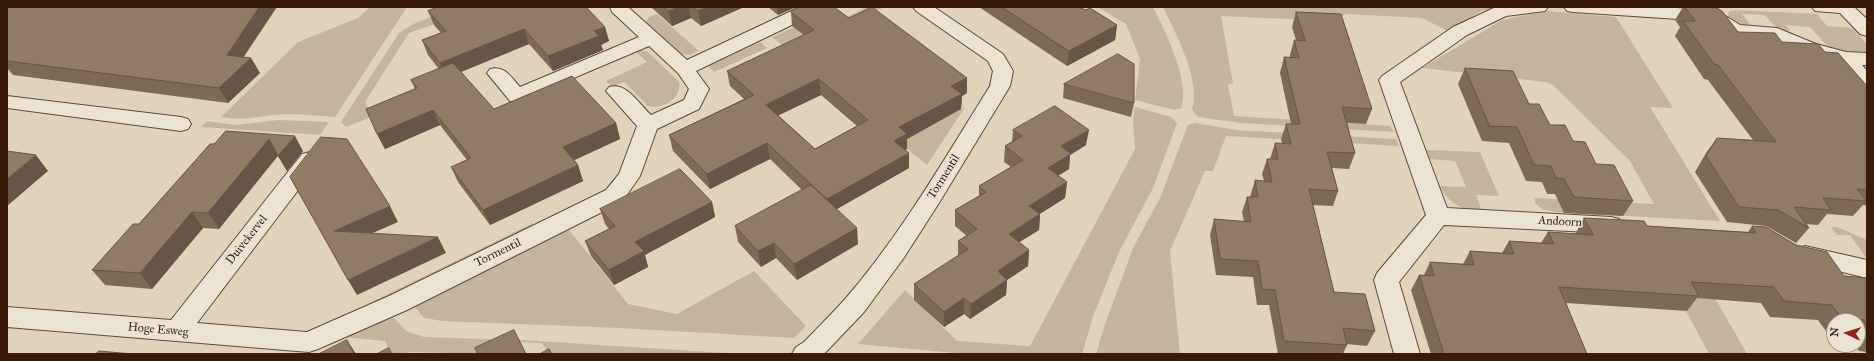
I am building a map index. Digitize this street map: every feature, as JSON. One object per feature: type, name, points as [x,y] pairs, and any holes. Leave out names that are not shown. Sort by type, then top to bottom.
[{"type":"street","points":[[684,69],[816,7]]},
{"type":"street","name":"Tormentil","points":[[806,354],[813,349],[854,306],[888,262],[926,205],[1000,86],[1003,71],[996,58],[922,7]]},
{"type":"street","points":[[1407,354],[1386,280],[1438,216],[1390,80],[1460,31],[1502,11],[1539,7]]},
{"type":"street","points":[[1574,7],[1714,11],[1735,30],[1777,34],[1809,48],[1845,58],[1867,59]]},
{"type":"street","points":[[1821,7],[1845,8],[1867,30]]},
{"type":"street","points":[[616,91],[648,125],[692,104],[699,89],[684,69],[618,8]]},
{"type":"street","points":[[497,73],[517,96],[652,38]]},
{"type":"street","points":[[1845,58],[1867,83]]},
{"type":"street","points":[[7,102],[181,124]]},
{"type":"street","name":"Tormentil","points":[[309,342],[398,303],[614,196],[629,176],[648,125]]},
{"type":"street","name":"Duivekervel","points":[[176,332],[319,149]]},
{"type":"street","name":"Andoorn","points":[[1438,216],[1633,226]]},
{"type":"street","points":[[1785,249],[1792,253],[1867,269]]},
{"type":"street","name":"Hoge Esweg","points":[[7,317],[309,342]]},
{"type":"shaded area","points":[[370,7],[407,7],[335,117],[286,114],[245,119],[221,117],[298,42],[358,18]]},
{"type":"shaded area","points":[[456,7],[452,18],[409,33],[365,102],[374,116],[346,127],[341,122],[399,33],[413,24]]},
{"type":"shaded area","points":[[860,7],[884,7],[790,51],[772,37],[797,26],[808,35],[863,9]]},
{"type":"shaded area","points":[[1097,7],[1153,7],[1170,43],[1180,71],[1183,85],[1181,108],[1174,110],[1135,100],[1140,59],[1126,24]]},
{"type":"shaded area","points":[[1163,7],[1500,7],[1481,11],[1448,31],[1422,18],[1346,14],[1335,21],[1221,16],[1233,84],[1228,84],[1234,116],[1390,126],[1394,132],[1241,123],[1198,117],[1192,110],[1194,98],[1193,85],[1186,57]]},
{"type":"shaded area","points":[[1735,10],[1817,14],[1827,26],[1852,28],[1867,44],[1867,54],[1847,53],[1834,50],[1810,27],[1786,25],[1790,31],[1778,30],[1765,15],[1742,14],[1752,27],[1739,24],[1728,17],[1729,11]]},
{"type":"shaded area","points":[[1547,11],[1616,17],[1673,108],[1650,107],[1720,221],[1555,212],[1542,209],[1535,203],[1535,198],[1654,204],[1630,161],[1553,85],[1546,82],[1422,68],[1502,20]]},
{"type":"shaded area","points":[[657,14],[699,51],[689,55],[680,54],[646,22],[649,17]]},
{"type":"shaded area","points":[[760,42],[767,48],[714,72],[708,66]]},
{"type":"shaded area","points":[[641,50],[648,52],[679,82],[678,93],[664,105],[652,107],[647,105],[624,82],[612,87],[606,81],[647,62],[635,51]]},
{"type":"shaded area","points":[[965,107],[927,165],[900,143]]},
{"type":"shaded area","points":[[1135,107],[1171,117],[1177,123],[1153,188],[1119,252],[1094,314],[1082,354],[966,354],[858,344],[905,290],[957,341],[1030,346],[1135,149],[1133,120]]},
{"type":"shaded area","points":[[278,120],[329,122],[320,135],[201,127],[207,121],[235,125]]},
{"type":"shaded area","points":[[1195,123],[1236,130],[1396,139],[1399,146],[1226,136],[1213,171],[1205,171],[1170,251],[1180,354],[1096,354],[1104,327],[1133,248],[1160,198],[1188,125]]},
{"type":"shaded area","points":[[1426,150],[1480,152],[1499,196],[1476,195],[1482,211],[1462,207],[1452,202],[1440,186],[1466,187],[1455,161],[1429,159]]},
{"type":"shaded area","points":[[533,223],[531,229],[350,319],[339,318]]},
{"type":"shaded area","points":[[566,226],[628,304],[677,314],[754,271],[806,326],[794,338],[619,328],[442,321],[424,318],[413,305]]},
{"type":"shaded area","points":[[1831,227],[1837,227],[1867,240],[1867,259],[1850,235],[1837,235]]},
{"type":"shaded area","points":[[1650,243],[1716,300],[1747,354],[1709,354]]},
{"type":"shaded area","points":[[392,316],[406,331],[424,337],[521,340],[742,354],[549,354],[542,343],[519,342],[494,354],[409,352],[404,354],[392,354],[385,341],[344,337]]},
{"type":"building","points":[[7,7],[259,7],[227,55],[251,58],[219,88],[7,61]]},
{"type":"building","points":[[438,7],[586,7],[605,27],[594,31],[599,36],[548,56],[524,29],[440,63],[422,40],[446,31],[428,11]]},
{"type":"building","points":[[664,7],[679,7],[668,11]]},
{"type":"building","points":[[693,7],[708,7],[698,11]]},
{"type":"building","points":[[800,7],[834,7],[849,18],[872,7],[967,78],[951,86],[962,94],[899,127],[907,134],[894,141],[909,153],[827,199],[767,143],[707,174],[669,135],[754,95],[727,71],[814,30],[791,12]],"holes":[[[819,79],[868,120],[815,149],[766,105]]]},
{"type":"building","points":[[1002,7],[1078,7],[1086,10],[1090,8],[1117,25],[1069,51]]},
{"type":"building","points":[[1685,7],[1717,8],[1722,11],[1738,32],[1775,33],[1782,42],[1818,44],[1825,52],[1838,53],[1867,86],[1867,190],[1857,189],[1867,201],[1823,198],[1831,210],[1794,207],[1809,228],[1778,210],[1739,207],[1706,156],[1717,138],[1776,142],[1718,65],[1714,64],[1683,21],[1695,21]]},
{"type":"building","points":[[1296,12],[1341,14],[1372,109],[1342,107],[1355,153],[1327,152],[1338,191],[1309,189],[1334,292],[1365,294],[1375,331],[1343,328],[1347,345],[1284,341],[1275,290],[1262,289],[1258,261],[1220,259],[1214,219],[1251,222],[1247,197],[1258,197],[1255,180],[1272,182],[1267,159],[1278,159],[1275,143],[1291,144],[1286,124],[1300,124],[1284,57],[1299,58],[1294,40],[1305,41]]},
{"type":"building","points":[[1118,54],[1134,64],[1134,103],[1064,84]]},
{"type":"building","points":[[453,63],[494,109],[572,76],[616,123],[563,147],[578,165],[483,210],[451,167],[471,158],[433,110],[377,134],[366,109],[417,88],[411,80]]},
{"type":"building","points":[[1465,68],[1513,71],[1529,104],[1539,104],[1550,125],[1565,125],[1573,141],[1585,142],[1596,164],[1614,165],[1633,201],[1574,197],[1564,179],[1556,178],[1551,166],[1534,165],[1517,127],[1490,126]]},
{"type":"building","points":[[1055,106],[1089,130],[1061,146],[1071,154],[1048,168],[1067,182],[1029,206],[1040,214],[1009,234],[1029,250],[998,271],[1007,280],[971,304],[964,298],[944,312],[914,284],[968,249],[958,241],[977,229],[955,210],[986,192],[979,186],[1023,160],[1005,146],[1022,136],[1013,130]]},
{"type":"building","points":[[226,131],[295,136],[278,156],[269,139],[208,213],[192,212],[140,273],[92,270],[133,224],[139,224],[210,144],[214,144]]},
{"type":"building","points":[[321,137],[347,139],[390,206],[334,231],[438,237],[348,280],[290,177]]},
{"type":"building","points":[[7,151],[36,155],[7,179]]},
{"type":"building","points":[[680,169],[712,202],[635,242],[644,251],[609,270],[585,241],[615,226],[600,209]]},
{"type":"building","points":[[811,185],[857,228],[794,264],[774,243],[758,251],[735,226]]},
{"type":"building","points":[[1584,218],[1644,221],[1647,226],[1756,233],[1752,226],[1766,227],[1796,245],[1827,252],[1844,276],[1867,278],[1867,325],[1866,313],[1838,313],[1832,305],[1784,301],[1774,287],[1691,282],[1699,296],[1559,287],[1587,354],[1444,354],[1419,275],[1434,276],[1430,262],[1474,265],[1470,251],[1514,254],[1509,241],[1554,244],[1548,232],[1593,235]]},
{"type":"building","points":[[514,330],[526,354],[478,354],[475,348]]},
{"type":"building","points":[[347,340],[354,354],[319,354]]},
{"type":"building","points":[[389,348],[392,354],[377,354]]},
{"type":"building","points":[[549,349],[552,354],[540,354]]},
{"type":"building","points":[[99,351],[132,354],[96,354]]}]
